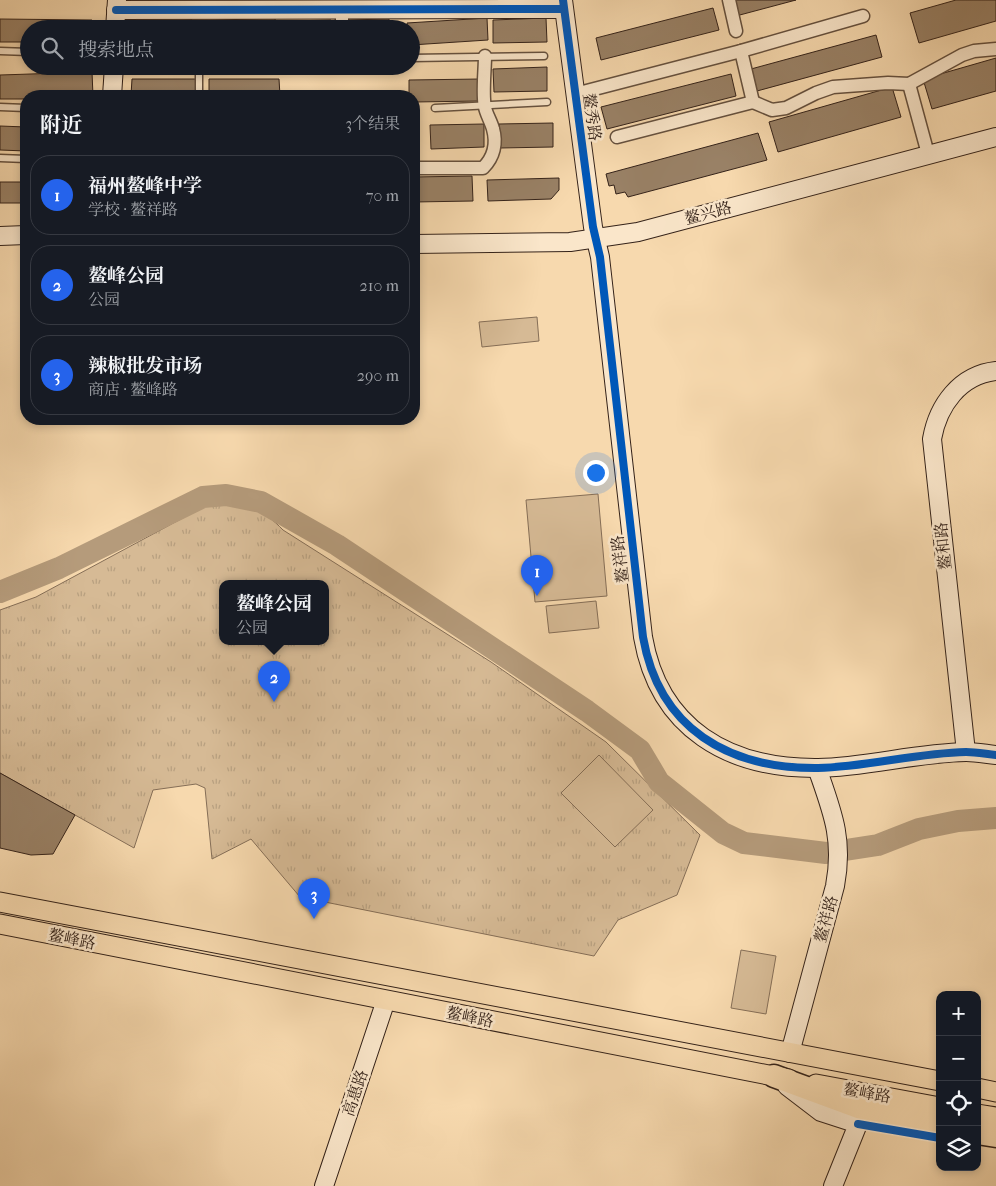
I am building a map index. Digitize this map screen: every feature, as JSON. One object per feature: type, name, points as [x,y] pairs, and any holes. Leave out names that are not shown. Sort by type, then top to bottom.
[{"type":"highway","points":[[774,1076],[880,1115],[936,1125]]},
{"type":"highway","points":[[981,1134],[996,1136]]},
{"type":"main road","name":"鳌峰路","points":[[0,902],[936,1080]]},
{"type":"main road","name":"鳌峰路","points":[[0,924],[936,1106]]},
{"type":"main road","points":[[981,1089],[996,1092]]},
{"type":"main road","points":[[981,1115],[996,1117]]},
{"type":"street","points":[[729,0],[736,31]]},
{"type":"street","points":[[115,20],[116,5],[342,11],[563,5]]},
{"type":"street","name":"鳌秀路","points":[[563,5],[594,232]]},
{"type":"street","points":[[342,11],[342,20]]},
{"type":"street","points":[[575,94],[863,16]]},
{"type":"street","points":[[617,137],[754,102],[772,110],[786,108],[833,87],[888,83],[908,84],[962,55],[974,51],[996,49]]},
{"type":"street","points":[[741,50],[754,102]]},
{"type":"street","points":[[420,168],[483,168],[492,156],[495,142],[493,128],[484,106],[485,56]]},
{"type":"street","points":[[112,90],[113,75]]},
{"type":"street","points":[[908,84],[927,149]]},
{"type":"street","name":"鳌兴路","points":[[420,234],[565,231],[638,232],[927,149],[996,127]]},
{"type":"street","name":"鳌兴路","points":[[927,149],[996,137]]},
{"type":"street","name":"鳌兴路","points":[[420,244],[570,242],[594,232]]},
{"type":"street","name":"鳌祥路","points":[[594,232],[600,257],[643,637],[647,660],[652,674],[662,694],[675,713],[692,729],[712,743],[751,759],[817,768],[834,816],[838,836],[839,861],[835,886],[790,1053]]},
{"type":"street","points":[[0,236],[20,235]]},
{"type":"street","points":[[0,247],[20,247]]},
{"type":"street","name":"鳌和路","points":[[966,752],[932,439],[937,419],[949,398],[957,389],[977,376],[996,371]]},
{"type":"street","points":[[817,768],[966,752],[996,755]]},
{"type":"street","name":"高惠路","points":[[324,1186],[386,1000]]},
{"type":"street","points":[[774,1076],[821,1112],[858,1124],[833,1186]]},
{"type":"lane","points":[[0,51],[20,52]]},
{"type":"lane","points":[[420,58],[544,56]]},
{"type":"lane","points":[[199,75],[199,90]]},
{"type":"lane","points":[[435,108],[547,102]]},
{"type":"lane","points":[[0,107],[20,108]]},
{"type":"lane","points":[[0,158],[20,159]]},
{"type":"green space","points":[[537,317],[539,341],[482,347],[479,322]]},
{"type":"green space","points":[[598,494],[607,596],[535,602],[526,500]]},
{"type":"green space","points":[[219,504],[247,507],[262,513],[283,530],[491,662],[606,742],[700,835],[677,895],[618,920],[594,956],[300,897],[251,839],[212,859],[205,788],[196,784],[153,790],[134,848],[0,773],[0,610],[36,597],[205,506]]},
{"type":"green space","points":[[596,601],[599,628],[549,633],[546,606]]},
{"type":"green space","points":[[599,755],[653,810],[615,847],[561,793]]},
{"type":"green space","points":[[741,950],[776,956],[766,1014],[731,1008]]},
{"type":"building","points":[[733,0],[796,0],[736,16]]},
{"type":"building","points":[[956,0],[996,0],[996,21],[919,43],[910,13]]},
{"type":"building","points":[[713,8],[719,30],[601,60],[596,38]]},
{"type":"building","points":[[275,18],[275,20],[223,20]]},
{"type":"building","points":[[487,18],[488,40],[420,44],[420,22]]},
{"type":"building","points":[[546,18],[547,42],[493,43],[493,20]]},
{"type":"building","points":[[0,19],[92,20],[20,20],[20,42],[0,42]]},
{"type":"building","points":[[389,19],[389,20],[346,20]]},
{"type":"building","points":[[876,35],[882,57],[757,91],[751,69]]},
{"type":"building","points":[[996,58],[996,91],[932,109],[923,79]]},
{"type":"building","points":[[547,67],[547,91],[494,92],[493,69]]},
{"type":"building","points":[[731,74],[736,96],[607,129],[601,107]]},
{"type":"building","points":[[0,75],[92,75],[93,90],[20,90],[20,99],[0,99]]},
{"type":"building","points":[[132,79],[197,79],[197,90],[131,90]]},
{"type":"building","points":[[209,79],[279,79],[280,90],[209,90]]},
{"type":"building","points":[[480,79],[480,101],[420,102],[420,90],[409,90],[409,80]]},
{"type":"building","points":[[892,87],[901,117],[778,152],[769,122]]},
{"type":"building","points":[[553,123],[553,147],[500,148],[499,124]]},
{"type":"building","points":[[484,124],[484,147],[431,149],[430,125]]},
{"type":"building","points":[[0,126],[20,127],[20,151],[0,150]]},
{"type":"building","points":[[758,133],[767,160],[628,197],[625,192],[616,194],[614,185],[609,186],[606,174]]},
{"type":"building","points":[[472,176],[473,201],[420,202],[420,177]]},
{"type":"building","points":[[559,178],[559,190],[551,199],[488,201],[487,180]]},
{"type":"building","points":[[0,182],[20,182],[20,203],[0,203]]},
{"type":"building","points":[[0,773],[75,815],[53,854],[31,855],[0,848]]},
{"type":"waterway","points":[[0,592],[59,568],[203,497],[226,495],[261,502],[337,545],[587,711],[640,750],[659,782],[723,833],[744,843],[826,853],[878,845],[919,829],[958,821],[996,818]]},
{"type":"cycle path","points":[[563,0],[593,227],[600,257],[643,637],[651,669],[665,696],[682,719],[703,737],[728,751],[755,761],[786,766],[818,768],[947,753],[970,752],[996,755]]},
{"type":"cycle path","points":[[116,10],[563,9]]},
{"type":"cycle path","points":[[858,1124],[936,1137]]},
{"type":"place","name":"福州鳌峰中学","points":[[537,596]]},
{"type":"place","name":"鳌峰公园","points":[[274,702]]},
{"type":"place","name":"辣椒批发市场","points":[[314,919]]}]
